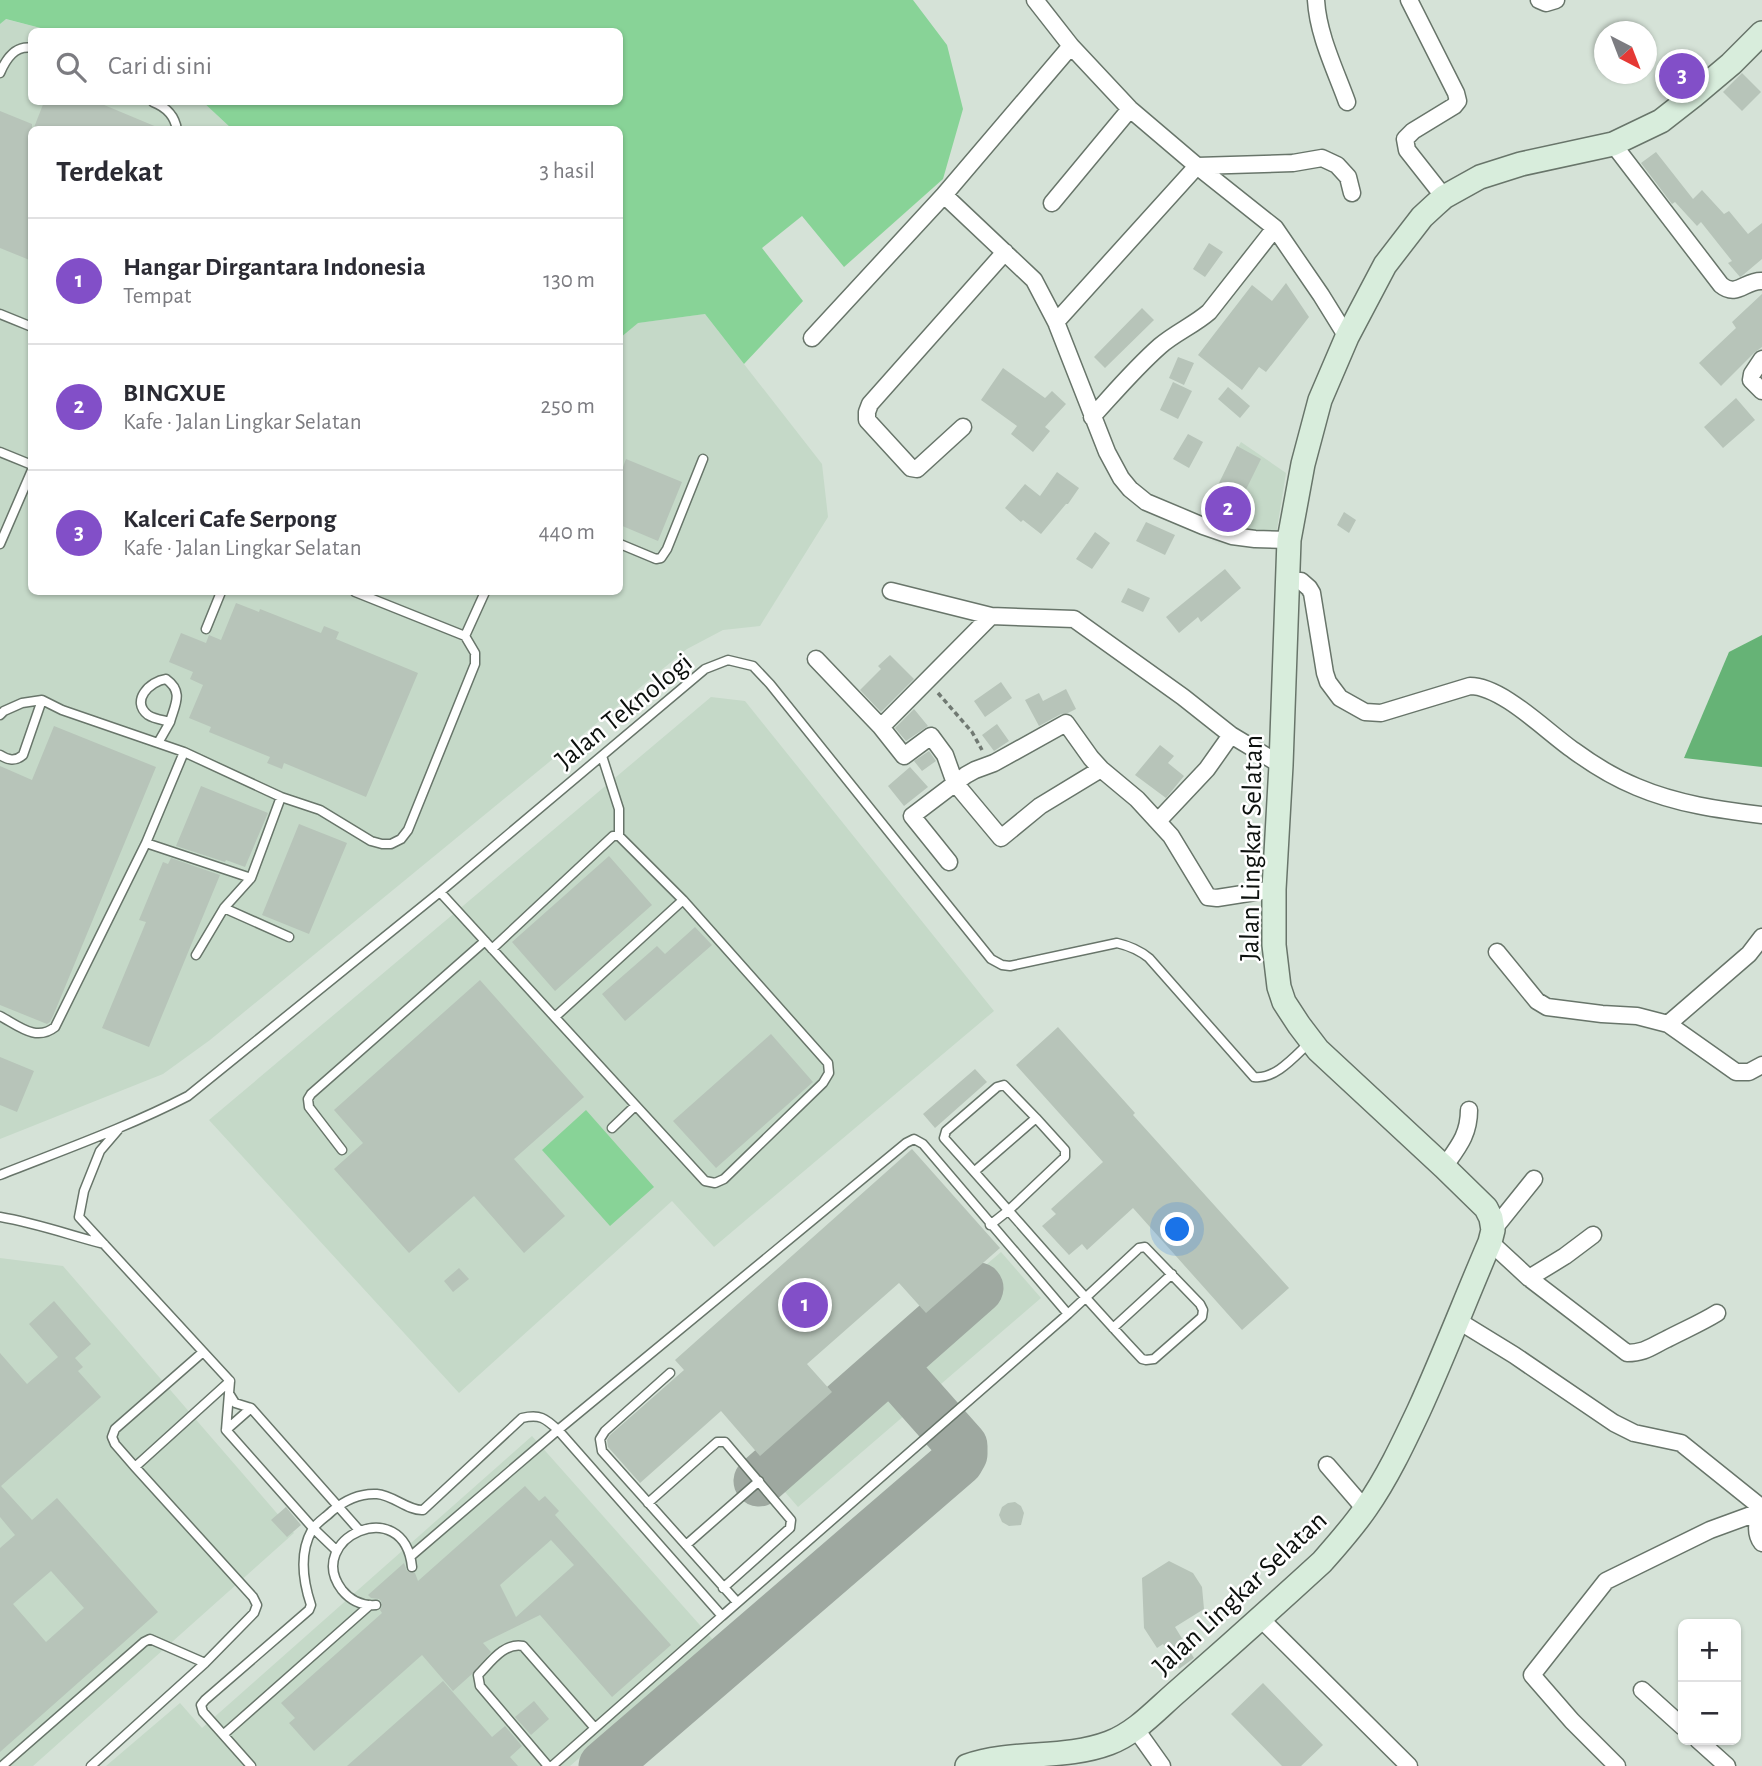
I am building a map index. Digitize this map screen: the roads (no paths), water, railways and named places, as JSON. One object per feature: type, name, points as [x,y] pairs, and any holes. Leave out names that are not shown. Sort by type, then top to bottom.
[{"type":"main road","name":"Jalan Lingkar Selatan","points":[[967,1766],[1001,1758],[1087,1750],[1110,1743],[1135,1728],[1322,1562],[1365,1509],[1402,1446],[1443,1358],[1491,1236],[1491,1218],[1486,1208],[1444,1167],[1318,1050],[1284,1002],[1279,987],[1274,946],[1274,889],[1289,540],[1303,464],[1320,400],[1347,337],[1385,265],[1422,217],[1444,197],[1480,177],[1521,164],[1613,144],[1661,121],[1731,64],[1762,33]]},
{"type":"street","points":[[1035,0],[1071,46],[1129,109],[1275,228],[1347,337]]},
{"type":"street","points":[[1316,0],[1327,48],[1348,102]]},
{"type":"street","points":[[1409,0],[1458,101],[1405,139],[1407,150],[1444,197]]},
{"type":"street","points":[[1539,0],[1546,3],[1556,0]]},
{"type":"street","points":[[812,338],[944,195],[1071,46]]},
{"type":"street","points":[[1052,203],[1129,109]]},
{"type":"street","points":[[1613,144],[1721,285],[1727,290],[1735,290],[1753,281],[1762,281]]},
{"type":"street","points":[[1056,322],[1197,166],[1293,163],[1322,158],[1337,165],[1348,177],[1352,193]]},
{"type":"street","points":[[944,195],[1034,280],[1056,322],[1107,452],[1130,489],[1146,502],[1232,536],[1289,540]]},
{"type":"street","points":[[1092,417],[1135,369],[1162,344],[1209,312],[1275,228]]},
{"type":"street","points":[[963,427],[918,470],[911,468],[867,420],[867,412],[870,404],[1005,252]]},
{"type":"street","points":[[1762,359],[1751,380],[1762,391]]},
{"type":"street","points":[[1288,581],[1301,580],[1312,593],[1322,661],[1328,682],[1340,698],[1365,712],[1381,713],[1470,686],[1480,686],[1498,694],[1573,750],[1637,787],[1685,803],[1762,816]]},
{"type":"street","points":[[891,591],[991,616],[1074,619],[1231,735],[1280,765]]},
{"type":"street","points":[[881,727],[991,616]]},
{"type":"street","points":[[816,659],[881,727],[904,756],[931,736],[945,755],[955,783],[1001,838],[1040,806],[1101,769]]},
{"type":"street","points":[[949,862],[912,816],[975,769],[990,765],[1066,723],[1101,769],[1137,799],[1171,836],[1208,897],[1274,889]]},
{"type":"street","points":[[1158,821],[1207,769],[1231,735]]},
{"type":"street","points":[[1668,1024],[1749,954],[1762,937]]},
{"type":"street","points":[[1497,953],[1537,1002],[1547,1007],[1637,1016],[1668,1024],[1736,1072],[1749,1072],[1762,1065]]},
{"type":"street","points":[[1444,1167],[1466,1132],[1469,1110]]},
{"type":"street","points":[[1534,1179],[1491,1236],[1529,1278],[1627,1353],[1648,1350],[1717,1313]]},
{"type":"street","points":[[1529,1278],[1593,1235]]},
{"type":"street","points":[[1457,1320],[1614,1423],[1633,1433],[1681,1443],[1762,1511]]},
{"type":"street","points":[[1327,1465],[1365,1509]]},
{"type":"street","points":[[1762,1511],[1757,1523],[1762,1543]]},
{"type":"street","points":[[1617,1766],[1572,1721],[1532,1675],[1606,1581],[1710,1530],[1762,1511]]},
{"type":"street","points":[[1260,1618],[1409,1766]]},
{"type":"street","points":[[1642,1690],[1678,1722]]},
{"type":"street","points":[[1135,1728],[1162,1766]]},
{"type":"street","points":[[1704,1745],[1727,1766]]},
{"type":"lane","points":[[0,73],[5,61],[12,54],[21,47],[28,46]]},
{"type":"lane","points":[[160,105],[171,114],[176,126]]},
{"type":"lane","points":[[0,314],[28,325]]},
{"type":"lane","points":[[0,452],[28,466]]},
{"type":"lane","points":[[623,545],[656,559],[661,558],[703,459]]},
{"type":"lane","points":[[0,544],[28,478]]},
{"type":"lane","points":[[206,629],[220,595]]},
{"type":"lane","points":[[0,715],[22,703],[42,700],[62,710],[184,752],[281,797],[320,810],[371,841],[391,844],[401,839],[408,830],[475,664],[475,653],[465,636],[362,595]]},
{"type":"lane","points":[[465,636],[484,595]]},
{"type":"lane","name":"Jalan Teknologi","points":[[0,1175],[163,1109],[188,1096],[440,891],[705,669],[727,660],[753,666],[770,684],[991,960],[1010,966],[1117,943],[1139,950],[1254,1077],[1267,1077],[1311,1041]]},
{"type":"lane","points":[[158,743],[170,722],[178,694],[174,685],[166,679],[158,680],[147,688],[141,699],[141,707],[150,716],[170,722]]},
{"type":"lane","points":[[0,755],[12,760],[23,755],[42,700]]},
{"type":"lane","points":[[0,1016],[36,1035],[47,1033],[55,1027],[146,843],[184,752]]},
{"type":"lane","points":[[602,756],[620,809],[619,836]]},
{"type":"lane","points":[[196,955],[224,908],[251,878],[281,797]]},
{"type":"lane","points":[[440,891],[635,1106],[705,1181],[715,1183],[724,1179],[823,1083],[829,1073],[828,1063],[683,900],[619,836],[613,836],[492,948]]},
{"type":"lane","points":[[146,843],[251,878]]},
{"type":"lane","points":[[555,1017],[683,900]]},
{"type":"lane","points":[[224,908],[289,937]]},
{"type":"lane","points":[[342,1150],[309,1107],[308,1099],[311,1094],[485,941]]},
{"type":"lane","points":[[594,1727],[523,1646],[508,1646],[478,1675],[480,1686],[550,1766],[1068,1314],[1086,1298],[1139,1248],[1145,1247],[1200,1304],[1202,1317],[1154,1359],[1142,1359],[1086,1298],[1009,1210],[975,1171],[944,1138],[946,1132],[998,1087],[1004,1085],[1065,1150],[1065,1157],[1009,1210],[990,1225]]},
{"type":"lane","points":[[612,1128],[635,1106]]},
{"type":"lane","points":[[975,1171],[1036,1118]]},
{"type":"lane","points":[[120,1127],[100,1151],[84,1191],[79,1217],[230,1381],[226,1430],[313,1528],[337,1551]]},
{"type":"lane","points":[[411,1556],[558,1430],[914,1139],[923,1144],[1068,1314]]},
{"type":"lane","points":[[0,1217],[33,1223],[104,1244]]},
{"type":"lane","points":[[1113,1328],[1172,1274]]},
{"type":"lane","points":[[91,1766],[205,1663],[254,1613],[257,1605],[253,1597],[135,1468],[112,1437],[114,1429],[203,1352]]},
{"type":"lane","points":[[670,1373],[604,1431],[600,1439],[602,1451],[737,1602]]},
{"type":"lane","points":[[135,1468],[230,1381]]},
{"type":"lane","points":[[230,1395],[236,1403],[251,1408],[359,1530]]},
{"type":"lane","points":[[226,1430],[251,1408]]},
{"type":"lane","points":[[251,1766],[203,1712],[201,1705],[309,1610],[311,1605],[305,1588],[303,1565],[313,1528],[338,1505],[359,1495],[379,1494],[396,1499],[416,1510],[423,1510],[522,1418],[534,1415],[547,1420],[558,1430],[722,1616]]},
{"type":"lane","points":[[648,1503],[717,1442],[725,1442],[791,1520],[790,1528],[723,1588]]},
{"type":"lane","points":[[686,1545],[759,1481]]},
{"type":"lane","points":[[223,1734],[373,1605],[353,1600],[335,1579],[334,1560],[346,1538],[370,1527],[391,1532],[407,1546],[412,1567]]},
{"type":"lane","points":[[2,1766],[144,1642],[150,1639],[205,1663]]},
{"type":"place","name":"Kalceri Cafe Serpong","points":[[1682,76]]},
{"type":"place","name":"BINGXUE","points":[[1228,509]]},
{"type":"place","name":"Hangar Dirgantara Indonesia","points":[[805,1305]]}]
